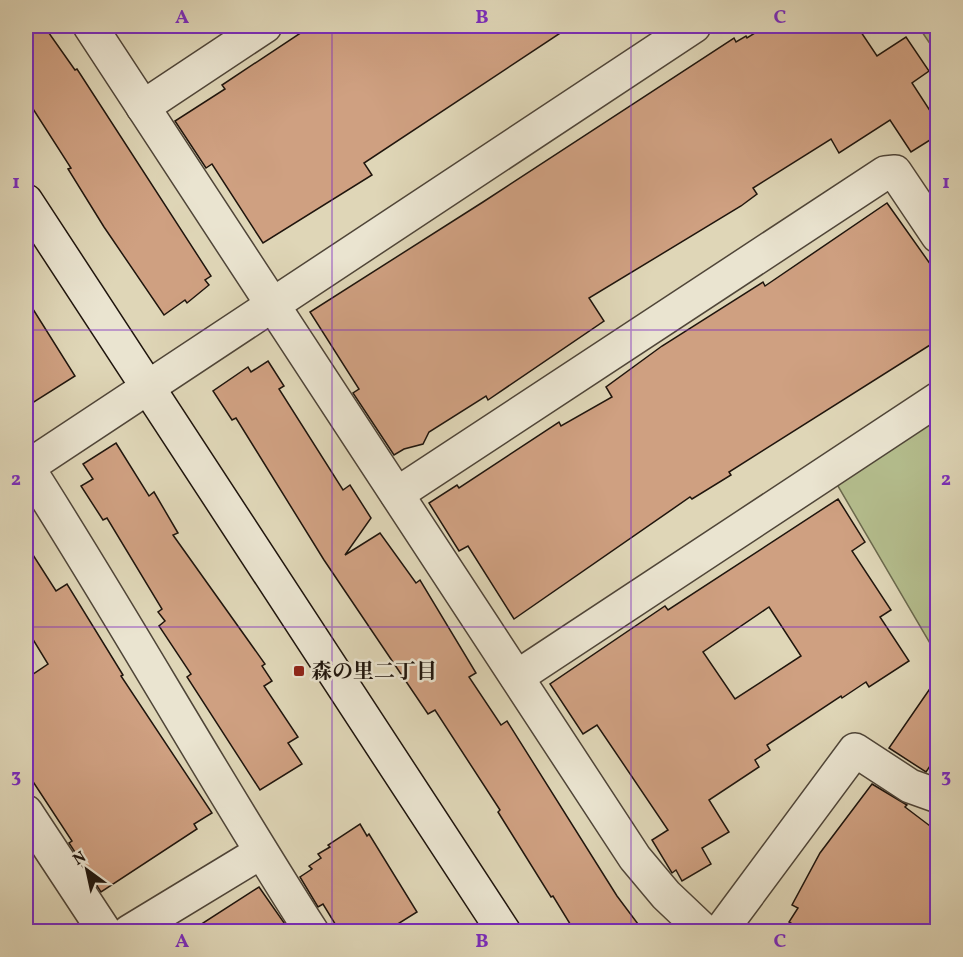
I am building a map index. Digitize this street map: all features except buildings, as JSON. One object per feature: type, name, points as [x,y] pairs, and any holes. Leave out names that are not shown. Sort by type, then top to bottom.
[{"type":"street","points":[[90,26],[635,858],[666,894],[705,932]]},
{"type":"street","points":[[143,106],[265,26]]},
{"type":"street","points":[[312,932],[261,852],[108,594],[26,467],[272,307],[694,26]]},
{"type":"street","points":[[397,494],[885,173],[895,172],[938,236]]},
{"type":"street","points":[[26,201],[504,932]]},
{"type":"street","points":[[517,677],[938,399]]},
{"type":"street","points":[[720,932],[855,750],[910,786],[938,796]]},
{"type":"street","points":[[26,812],[105,932]]},
{"type":"street","points":[[129,932],[261,852]]},
{"type":"green space","points":[[918,26],[937,26],[937,54]]},
{"type":"green space","points":[[937,417],[937,648],[931,645],[835,481]]},
{"type":"place","name":"森の里二丁目","points":[[299,671]]}]
